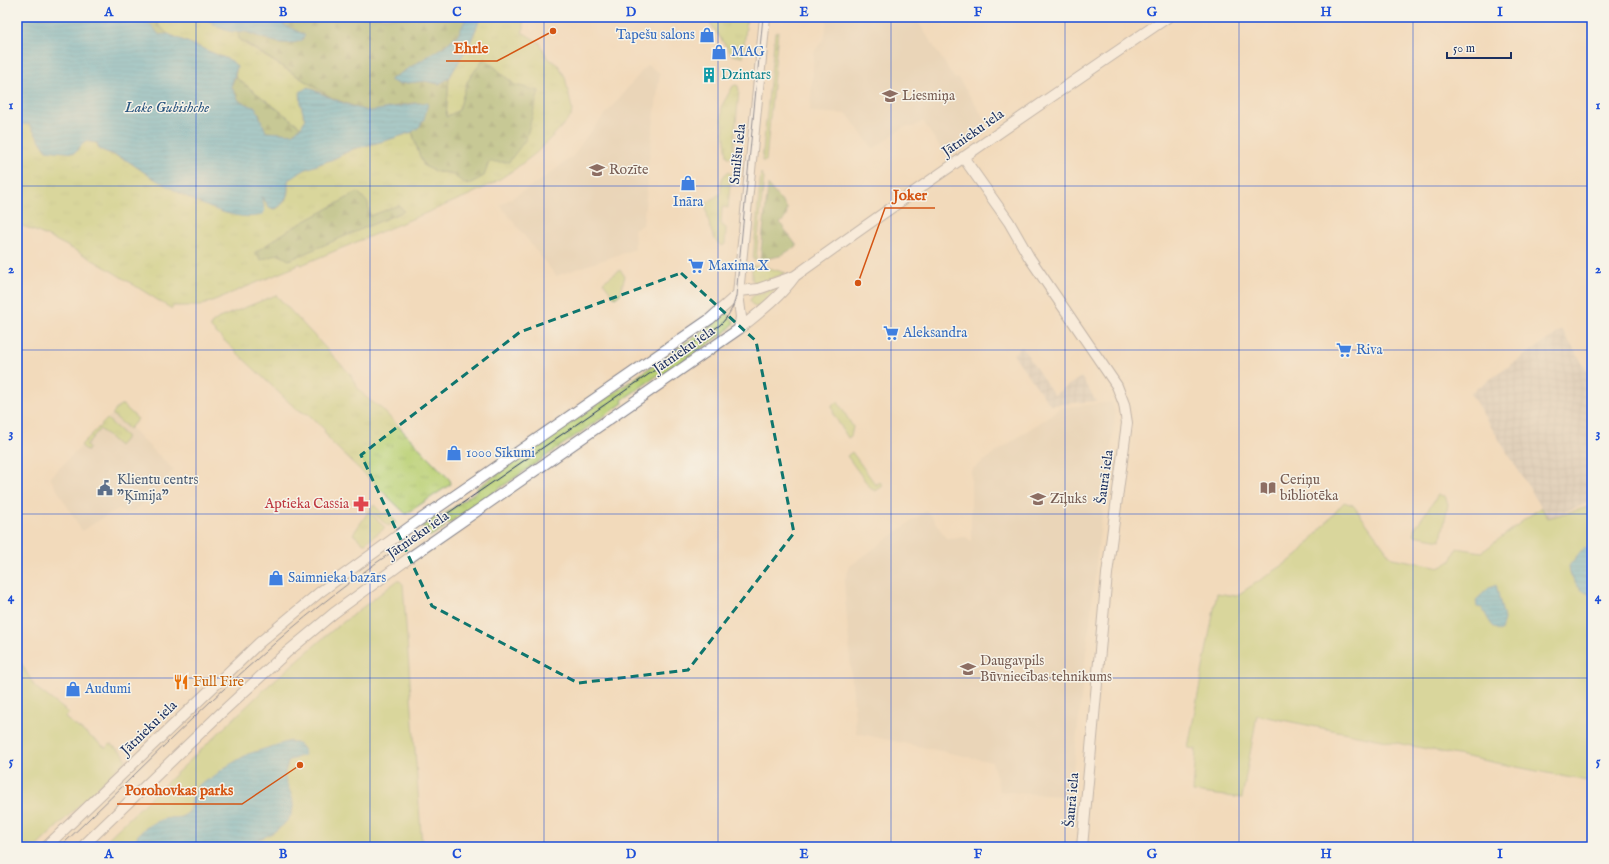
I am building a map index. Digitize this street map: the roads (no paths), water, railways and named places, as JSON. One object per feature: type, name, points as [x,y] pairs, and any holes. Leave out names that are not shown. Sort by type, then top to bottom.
[{"type":"street","name":"Smilšu iela","points":[[739,329],[741,317],[738,293],[765,17]]},
{"type":"street","name":"Jātnieku iela","points":[[46,847],[258,643],[320,592],[411,526],[710,319],[738,293],[758,289],[795,276],[963,157],[1168,17]]},
{"type":"street","name":"Šaurā iela","points":[[963,157],[1009,222],[1029,257],[1117,386],[1124,404],[1127,423],[1107,574],[1082,847]]},
{"type":"street","name":"Jātnieku iela","points":[[82,847],[221,713],[286,653],[334,613],[412,556],[739,329],[760,313],[795,276]]},
{"type":"water","name":"Lake Gubishche","points":[[17,17],[134,17],[152,26],[159,35],[168,34],[232,61],[237,67],[231,86],[239,101],[256,108],[266,132],[292,134],[301,127],[305,120],[301,105],[300,92],[308,87],[340,102],[366,111],[428,103],[424,119],[419,127],[412,132],[353,149],[333,159],[306,169],[288,180],[288,189],[285,200],[275,209],[270,208],[261,196],[265,210],[262,215],[249,217],[234,215],[220,211],[190,198],[151,177],[128,161],[99,149],[97,143],[85,141],[75,153],[46,150],[29,124],[17,125]]},
{"type":"water","points":[[204,17],[273,17],[284,25],[305,35],[302,40],[280,43],[243,31],[227,31]]},
{"type":"water","points":[[467,17],[481,17],[470,43],[449,78],[439,84],[425,81],[398,84],[390,80],[443,47],[458,35]]},
{"type":"water","points":[[1584,547],[1592,552],[1592,595],[1579,588],[1571,576],[1569,566]]},
{"type":"water","points":[[1496,584],[1504,619],[1501,631],[1492,625],[1482,608],[1477,607],[1476,600],[1490,587]]},
{"type":"water","points":[[290,741],[301,746],[305,754],[303,757],[299,756],[295,759],[289,760],[285,770],[286,782],[293,802],[292,811],[288,819],[281,827],[263,838],[234,847],[137,847],[137,836],[148,827],[160,820],[179,817],[188,813],[198,785],[212,778],[224,768],[248,754]]},
{"type":"tram line","points":[[60,847],[213,699],[278,640],[319,606],[376,563],[723,322],[730,312],[736,296],[763,17]]},
{"type":"place","name":"Ehrle","points":[[553,31]]},
{"type":"place","name":"Tapešu salons","points":[[707,35]]},
{"type":"place","name":"MAG","points":[[719,52]]},
{"type":"place","name":"Dzintars","points":[[709,75]]},
{"type":"place","name":"Liesmiņa","points":[[890,96]]},
{"type":"place","name":"Rozīte","points":[[597,170]]},
{"type":"place","name":"Ināra","points":[[688,183]]},
{"type":"place","name":"Maxima X","points":[[696,266]]},
{"type":"place","name":"Joker","points":[[858,283]]},
{"type":"place","name":"Aleksandra","points":[[891,333]]},
{"type":"place","name":"Riva","points":[[1344,350]]},
{"type":"place","name":"1000 Sīkumi","points":[[454,453]]},
{"type":"place","name":"Klientu centrs \"Ķīmija\"","points":[[105,488]]},
{"type":"place","name":"Ceriņu bibliotēka","points":[[1268,488]]},
{"type":"place","name":"Zīļuks","points":[[1038,499]]},
{"type":"place","name":"Aptieka Cassia","points":[[361,504]]},
{"type":"place","name":"Saimnieka bazārs","points":[[276,578]]},
{"type":"place","name":"Daugavpils Būvniecības tehnikums","points":[[968,669]]},
{"type":"place","name":"Full Fire","points":[[181,682]]},
{"type":"place","name":"Audumi","points":[[73,689]]},
{"type":"place","name":"Porohovkas parks","points":[[300,765]]}]
